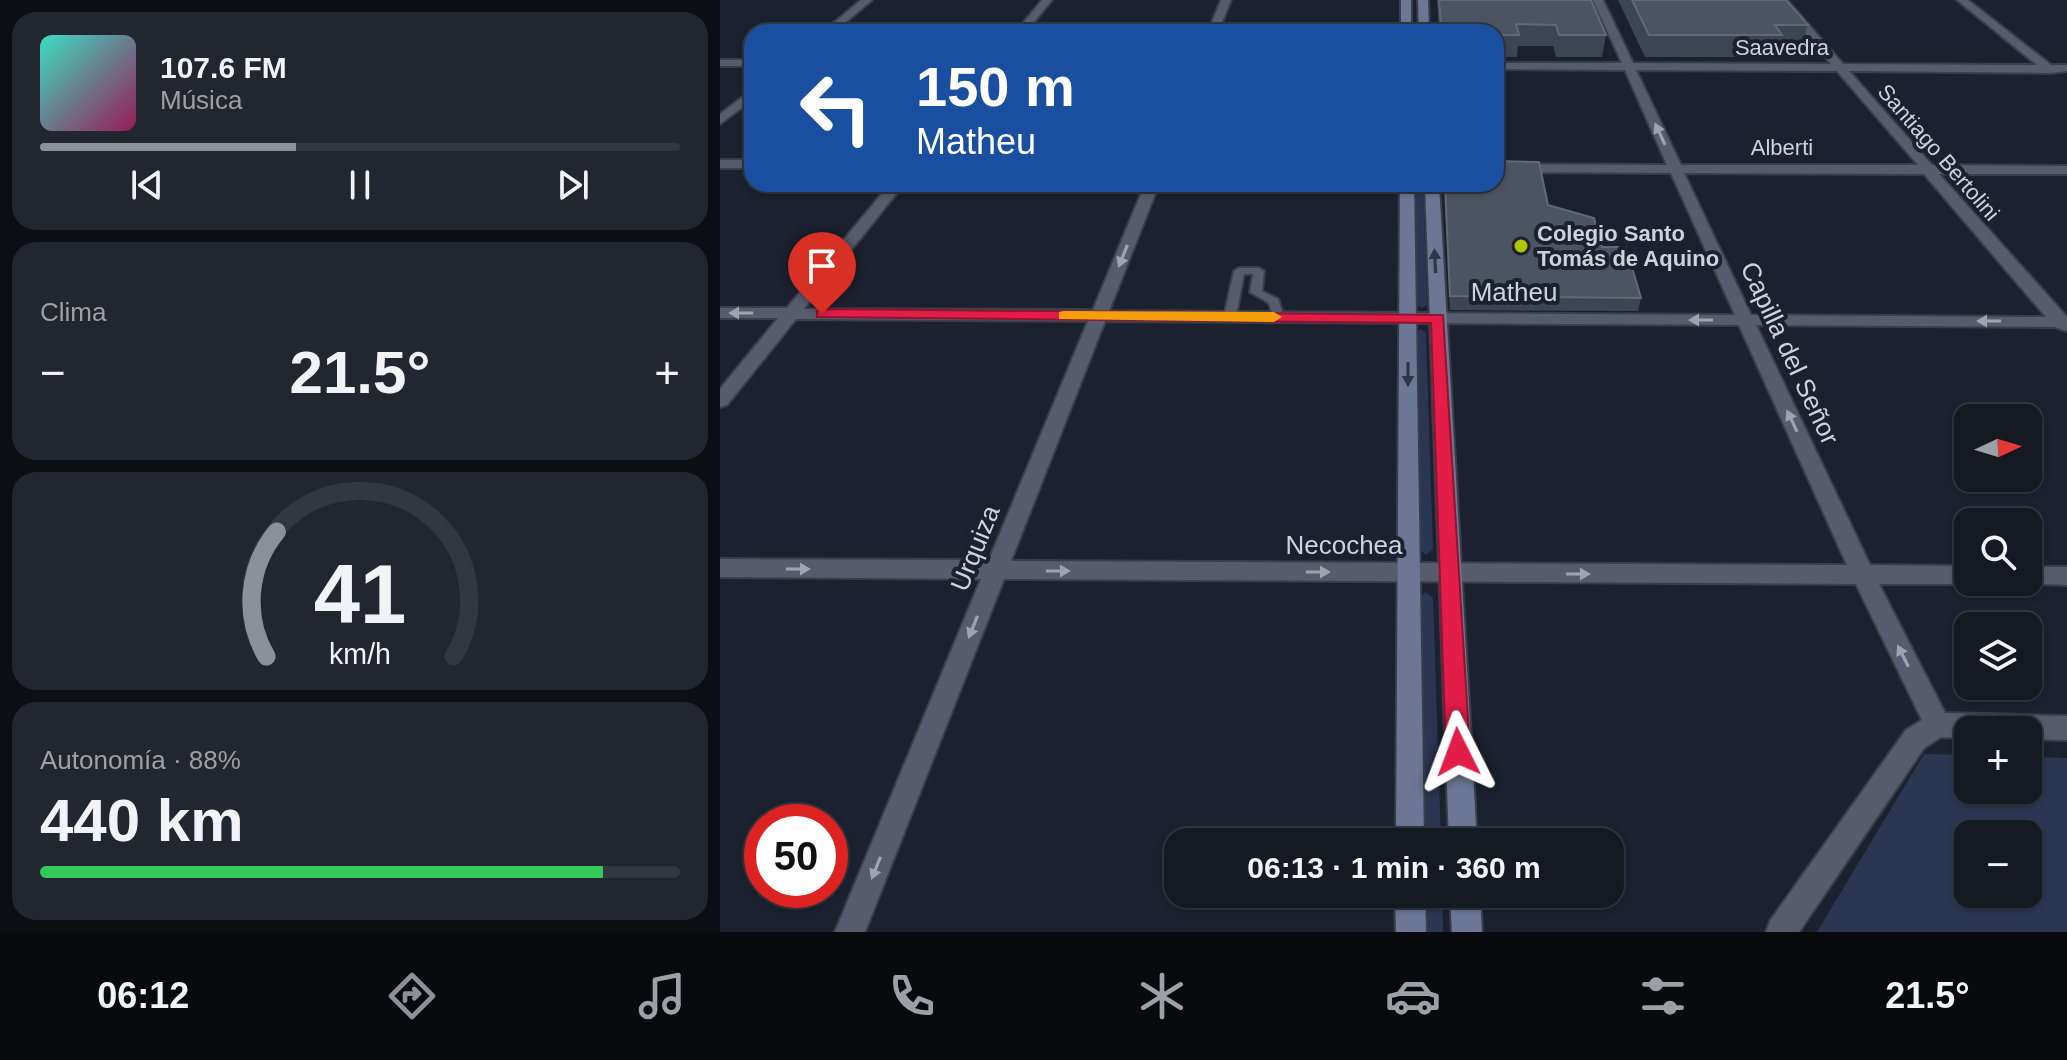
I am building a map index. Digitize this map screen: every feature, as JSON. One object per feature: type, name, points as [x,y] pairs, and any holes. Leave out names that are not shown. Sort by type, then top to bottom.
[{"type":"main road","points":[[1406,0],[1406,24]]},
{"type":"main road","points":[[1423,0],[1424,24]]},
{"type":"main road","points":[[1407,192],[1410,828]]},
{"type":"main road","points":[[1432,192],[1462,828]]},
{"type":"main road","points":[[1410,908],[1411,932]]},
{"type":"main road","points":[[1466,908],[1467,932]]},
{"type":"street","points":[[838,24],[867,0]]},
{"type":"street","points":[[1028,24],[1047,0]]},
{"type":"street","points":[[1216,24],[1226,0]]},
{"type":"street","name":"Capilla del Señor","points":[[1598,0],[1863,575],[1938,725]]},
{"type":"street","name":"Santiago Bertolini","points":[[1782,0],[2064,325]]},
{"type":"street","points":[[1962,0],[2067,82]]},
{"type":"street","points":[[720,63],[744,63]]},
{"type":"street","name":"Saavedra","points":[[1504,66],[2067,68]]},
{"type":"street","points":[[720,120],[744,100]]},
{"type":"street","points":[[720,164],[744,164]]},
{"type":"street","name":"Alberti","points":[[1504,168],[2067,170]]},
{"type":"street","points":[[720,401],[890,192]]},
{"type":"street","name":"Urquiza","points":[[850,932],[1149,192]]},
{"type":"street","name":"Matheu","points":[[720,313],[2064,325]]},
{"type":"street","name":"Necochea","points":[[720,568],[1954,575]]},
{"type":"street","points":[[2042,576],[2067,576]]},
{"type":"street","points":[[1781,932],[1915,739],[1938,725],[2067,728]]},
{"type":"lane","points":[[1230,316],[1239,271],[1259,271],[1256,292],[1274,301],[1278,317]]},
{"type":"shaded area","points":[[1415,192],[1423,192],[1427,305],[1422,308],[1417,305]]},
{"type":"shaded area","points":[[1421,329],[1426,333],[1433,549],[1426,555],[1420,549],[1416,333]]},
{"type":"shaded area","points":[[1426,592],[1433,598],[1441,828],[1423,828],[1419,598]]},
{"type":"shaded area","points":[[1924,754],[1954,755],[1954,804],[2042,804],[2042,757],[2067,758],[2067,932],[1817,932]]},
{"type":"shaded area","points":[[1424,908],[1442,908],[1443,932],[1425,932]]},
{"type":"building","points":[[1439,0],[1591,0],[1606,35],[1559,35],[1556,25],[1516,24],[1519,35],[1504,35],[1504,24],[1441,24]]},
{"type":"building","points":[[1632,0],[1786,0],[1808,25],[1775,25],[1782,35],[1649,35]]},
{"type":"building","name":"Colegio Santo Tomás de Aquino","points":[[1504,161],[1539,162],[1548,205],[1594,218],[1602,247],[1626,247],[1641,298],[1450,296],[1445,192],[1504,192]]},
{"type":"slow traffic","points":[[1064,316],[1274,317]]},
{"type":"place","name":"Colegio Santo Tomás de Aquino","points":[[1521,246]]},
{"type":"route","points":[[822,314],[1438,318],[1458,752]]}]
